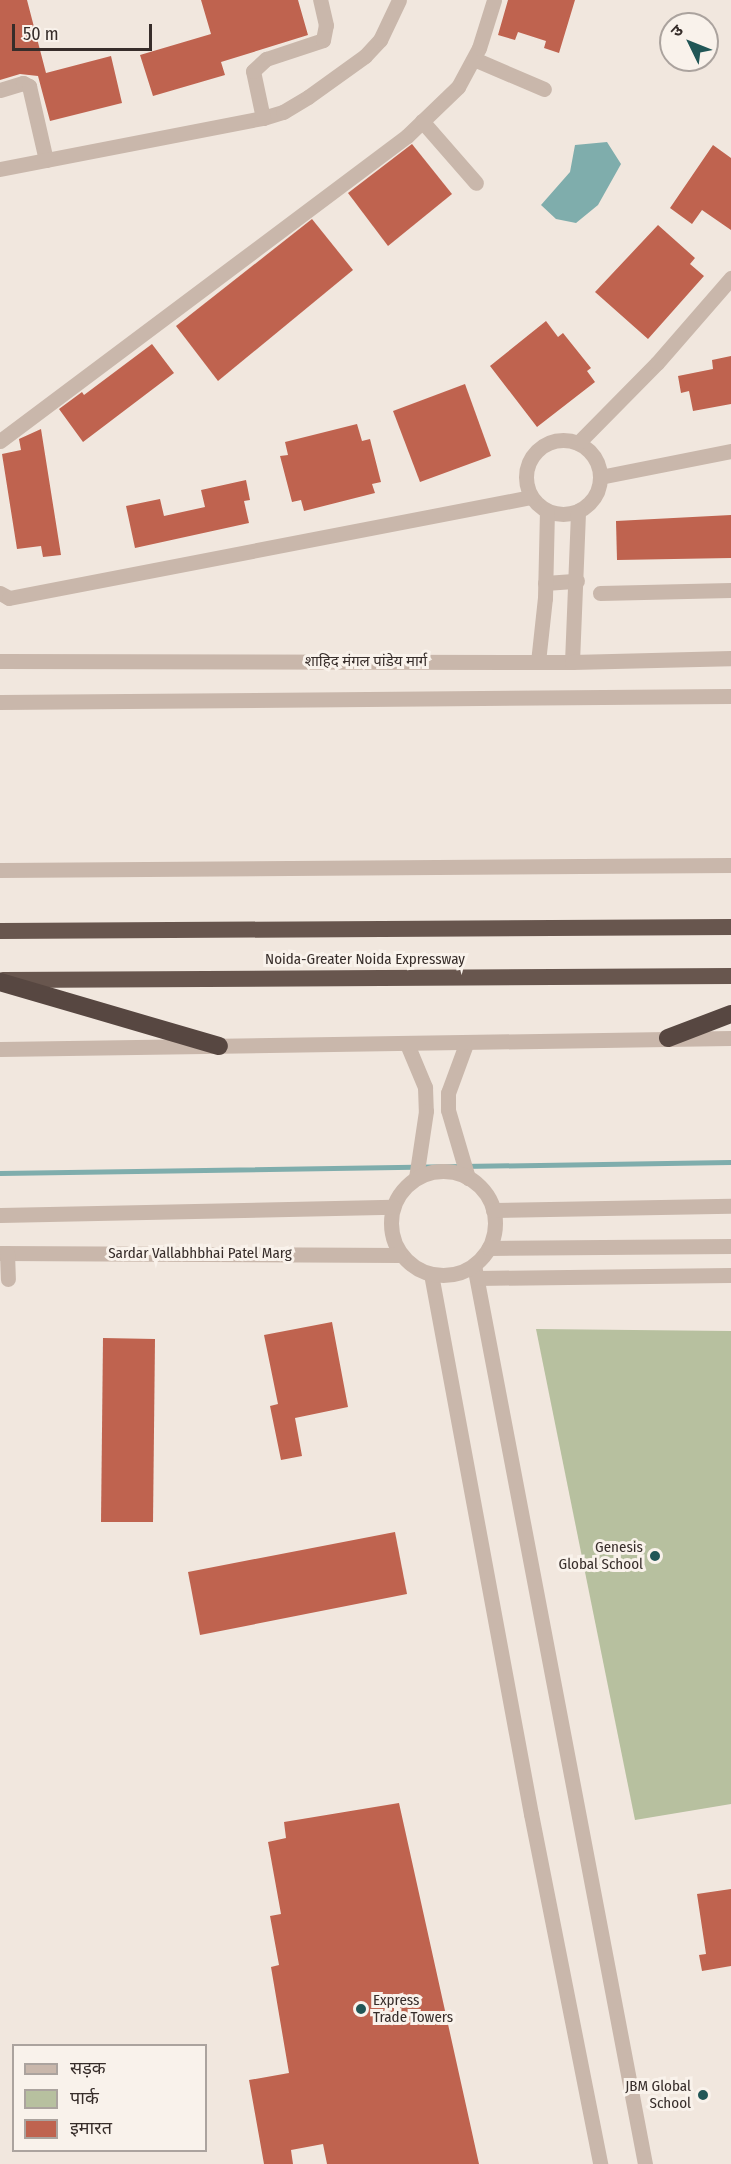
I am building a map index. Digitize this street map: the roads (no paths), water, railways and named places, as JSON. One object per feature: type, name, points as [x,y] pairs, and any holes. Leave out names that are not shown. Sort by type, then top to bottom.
[{"type":"highway","name":"Noida-Greater Noida Expressway","points":[[0,931],[731,927]]},
{"type":"highway","name":"Noida-Greater Noida Expressway","points":[[0,981],[731,976]]},
{"type":"highway","points":[[0,981],[219,1046]]},
{"type":"highway","points":[[668,1038],[731,1014]]},
{"type":"street","points":[[263,118],[253,71],[266,59],[323,40],[326,25],[320,0]]},
{"type":"street","points":[[0,169],[263,118],[283,112],[356,63],[380,40],[399,0]]},
{"type":"street","points":[[0,441],[422,121],[458,87],[474,59],[494,0]]},
{"type":"street","points":[[474,59],[544,89]]},
{"type":"street","points":[[0,90],[23,83],[29,86],[46,160]]},
{"type":"street","points":[[422,121],[476,183]]},
{"type":"street","points":[[578,443],[657,363],[731,278]]},
{"type":"street","points":[[547,443],[578,443],[594,457],[600,477],[594,497],[578,511],[547,511],[531,497],[525,477],[532,457],[547,443]]},
{"type":"street","points":[[600,477],[731,451]]},
{"type":"street","points":[[0,593],[9,598],[531,497]]},
{"type":"street","points":[[538,662],[545,583],[547,511]]},
{"type":"street","points":[[572,662],[578,511]]},
{"type":"street","points":[[545,583],[577,581]]},
{"type":"street","points":[[600,593],[731,590]]},
{"type":"street","name":"शाहिद मंगल पांडेय मार्ग","points":[[0,662],[572,662],[731,658]]},
{"type":"street","points":[[0,702],[731,696]]},
{"type":"street","points":[[0,870],[731,865]]},
{"type":"street","points":[[0,1049],[466,1044],[731,1038]]},
{"type":"street","points":[[407,1044],[425,1087],[426,1111],[416,1179]]},
{"type":"street","points":[[466,1044],[451,1080],[448,1101],[452,1131],[468,1178]]},
{"type":"street","points":[[645,2164],[476,1272],[489,1248],[495,1229],[493,1210],[484,1191],[468,1178],[451,1172],[433,1172],[416,1179],[402,1191],[393,1207],[391,1232],[400,1255],[419,1270],[431,1274],[454,1275],[476,1272],[731,1275]]},
{"type":"street","points":[[493,1210],[731,1206]]},
{"type":"street","points":[[0,1215],[393,1207]]},
{"type":"street","points":[[489,1248],[731,1246]]},
{"type":"street","points":[[4,1253],[8,1279]]},
{"type":"street","name":"Sardar Vallabhbhai Patel Marg","points":[[4,1253],[400,1255]]},
{"type":"street","points":[[431,1274],[531,1815],[600,2164]]},
{"type":"water","points":[[607,142],[621,164],[598,205],[576,223],[556,219],[541,205],[570,172],[575,145]]},
{"type":"waterway","points":[[0,1173],[731,1162]]},
{"type":"place","name":"Genesis Global School","points":[[655,1556]]},
{"type":"place","name":"Express Trade Towers","points":[[361,2009]]},
{"type":"place","name":"JBM Global School","points":[[703,2095]]}]
